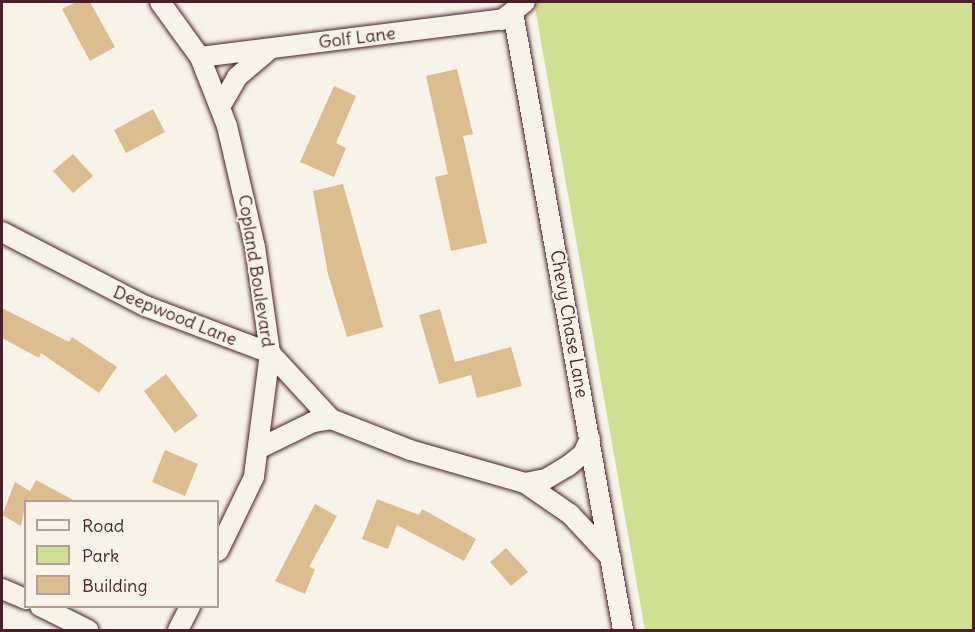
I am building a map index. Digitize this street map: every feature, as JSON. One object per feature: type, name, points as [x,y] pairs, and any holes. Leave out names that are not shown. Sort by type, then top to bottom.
[{"type":"street","name":"Copland Boulevard","points":[[160,2],[200,57],[220,107],[246,202],[270,353],[262,447],[254,477],[219,549]]},
{"type":"street","points":[[508,19],[525,2]]},
{"type":"street","name":"Golf Lane","points":[[200,57],[508,19]]},
{"type":"street","name":"Chevy Chase Lane","points":[[508,19],[590,438],[623,630]]},
{"type":"street","points":[[220,107],[237,77],[272,48]]},
{"type":"street","name":"Deepwood Lane","points":[[2,232],[146,306],[270,353],[331,419],[410,450],[525,483],[570,514],[611,558]]},
{"type":"street","points":[[262,447],[313,422],[331,419]]},
{"type":"street","points":[[525,483],[546,479],[568,466],[583,454],[590,438]]},
{"type":"street","points":[[2,589],[24,598]]},
{"type":"street","points":[[44,608],[88,630]]},
{"type":"street","points":[[178,630],[189,608]]},
{"type":"green space","points":[[534,2],[973,2],[973,630],[645,630]]},
{"type":"building","points":[[76,2],[90,2],[115,47],[90,61],[62,9]]},
{"type":"building","points":[[457,69],[473,134],[463,136],[487,243],[451,251],[435,177],[448,174],[426,76]]},
{"type":"building","points":[[334,86],[356,96],[336,143],[346,148],[334,177],[300,162]]},
{"type":"building","points":[[153,109],[165,132],[126,153],[114,130]]},
{"type":"building","points":[[73,154],[93,176],[73,193],[53,171]]},
{"type":"building","points":[[343,184],[383,327],[347,337],[328,274],[313,191]]},
{"type":"building","points":[[2,308],[69,342],[72,337],[117,367],[99,393],[41,353],[39,358],[2,338]]},
{"type":"building","points":[[440,309],[455,362],[511,347],[522,386],[477,398],[471,375],[439,384],[419,315]]},
{"type":"building","points":[[166,374],[198,416],[175,433],[144,391]]},
{"type":"building","points":[[165,450],[198,464],[185,496],[152,482]]},
{"type":"building","points":[[36,480],[73,500],[24,500],[21,526],[2,515],[15,482],[30,491]]},
{"type":"building","points":[[377,499],[419,515],[422,509],[476,539],[464,561],[397,525],[388,549],[362,539]]},
{"type":"building","points":[[315,504],[337,516],[309,567],[315,569],[305,594],[275,581]]},
{"type":"building","points":[[506,548],[528,572],[511,586],[490,562]]}]
